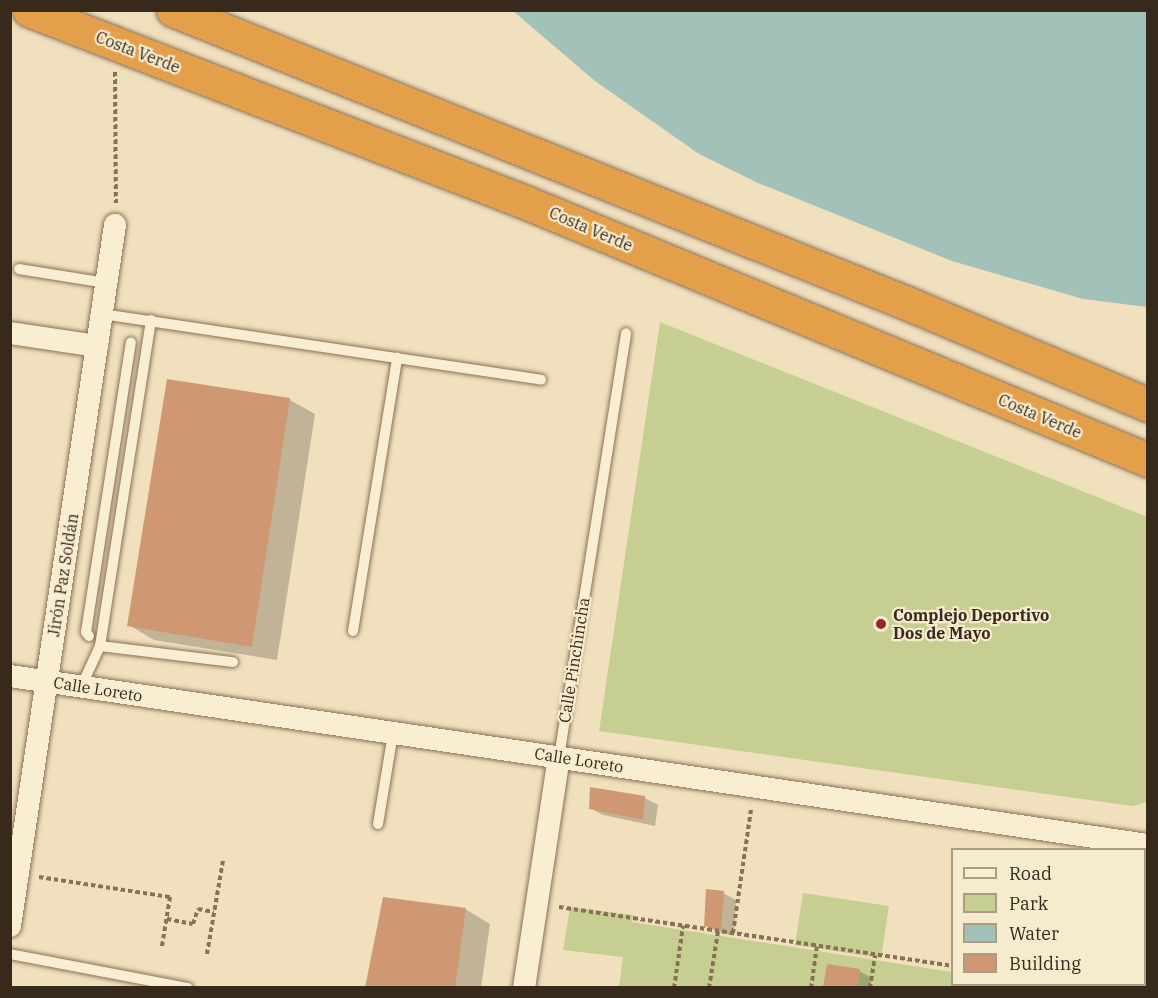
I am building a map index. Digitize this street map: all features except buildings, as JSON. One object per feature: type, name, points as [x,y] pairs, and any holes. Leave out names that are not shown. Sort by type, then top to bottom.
[{"type":"highway","name":"Costa Verde","points":[[29,10],[525,202],[1148,460]]},
{"type":"highway","points":[[173,10],[914,306],[1148,405]]},
{"type":"street","name":"Jirón Paz Soldán","points":[[10,926],[115,225]]},
{"type":"street","points":[[10,333],[97,346]]},
{"type":"street","name":"Calle Loreto","points":[[10,676],[1148,845]]},
{"type":"street","name":"Calle Pinchincha","points":[[524,987],[559,757]]},
{"type":"lane","points":[[19,269],[106,283]]},
{"type":"lane","points":[[102,314],[541,380]]},
{"type":"lane","points":[[81,687],[100,646],[152,320]]},
{"type":"lane","name":"Calle Pinchincha","points":[[559,757],[626,333]]},
{"type":"lane","points":[[89,636],[86,632],[131,342]]},
{"type":"lane","points":[[353,631],[397,358]]},
{"type":"lane","points":[[100,646],[233,662]]},
{"type":"lane","points":[[378,824],[393,733]]},
{"type":"lane","points":[[10,954],[188,987]]},
{"type":"path","points":[[115,225],[117,43]]},
{"type":"path","points":[[733,933],[755,787]]},
{"type":"path","points":[[207,954],[223,860]]},
{"type":"path","points":[[18,874],[170,897],[162,946]]},
{"type":"path","points":[[537,904],[951,966]]},
{"type":"path","points":[[167,919],[193,924],[198,909],[214,913]]},
{"type":"path","points":[[674,987],[683,926]]},
{"type":"path","points":[[709,987],[718,931]]},
{"type":"path","points":[[811,987],[817,946]]},
{"type":"path","points":[[870,987],[875,955]]},
{"type":"green space","name":"Complejo Deportivo Dos de Mayo","points":[[660,322],[1147,517],[1147,802],[1132,806],[599,731]]},
{"type":"green space","points":[[803,893],[889,906],[881,958],[795,945]]},
{"type":"green space","points":[[570,907],[633,915],[632,922],[951,972],[951,986],[1051,987],[619,987],[623,957],[563,950]]},
{"type":"water","points":[[513,11],[1147,11],[1147,307],[1083,299],[952,261],[758,183],[699,154],[595,81]]},
{"type":"place","name":"Complejo Deportivo Dos de Mayo","points":[[881,624]]}]
